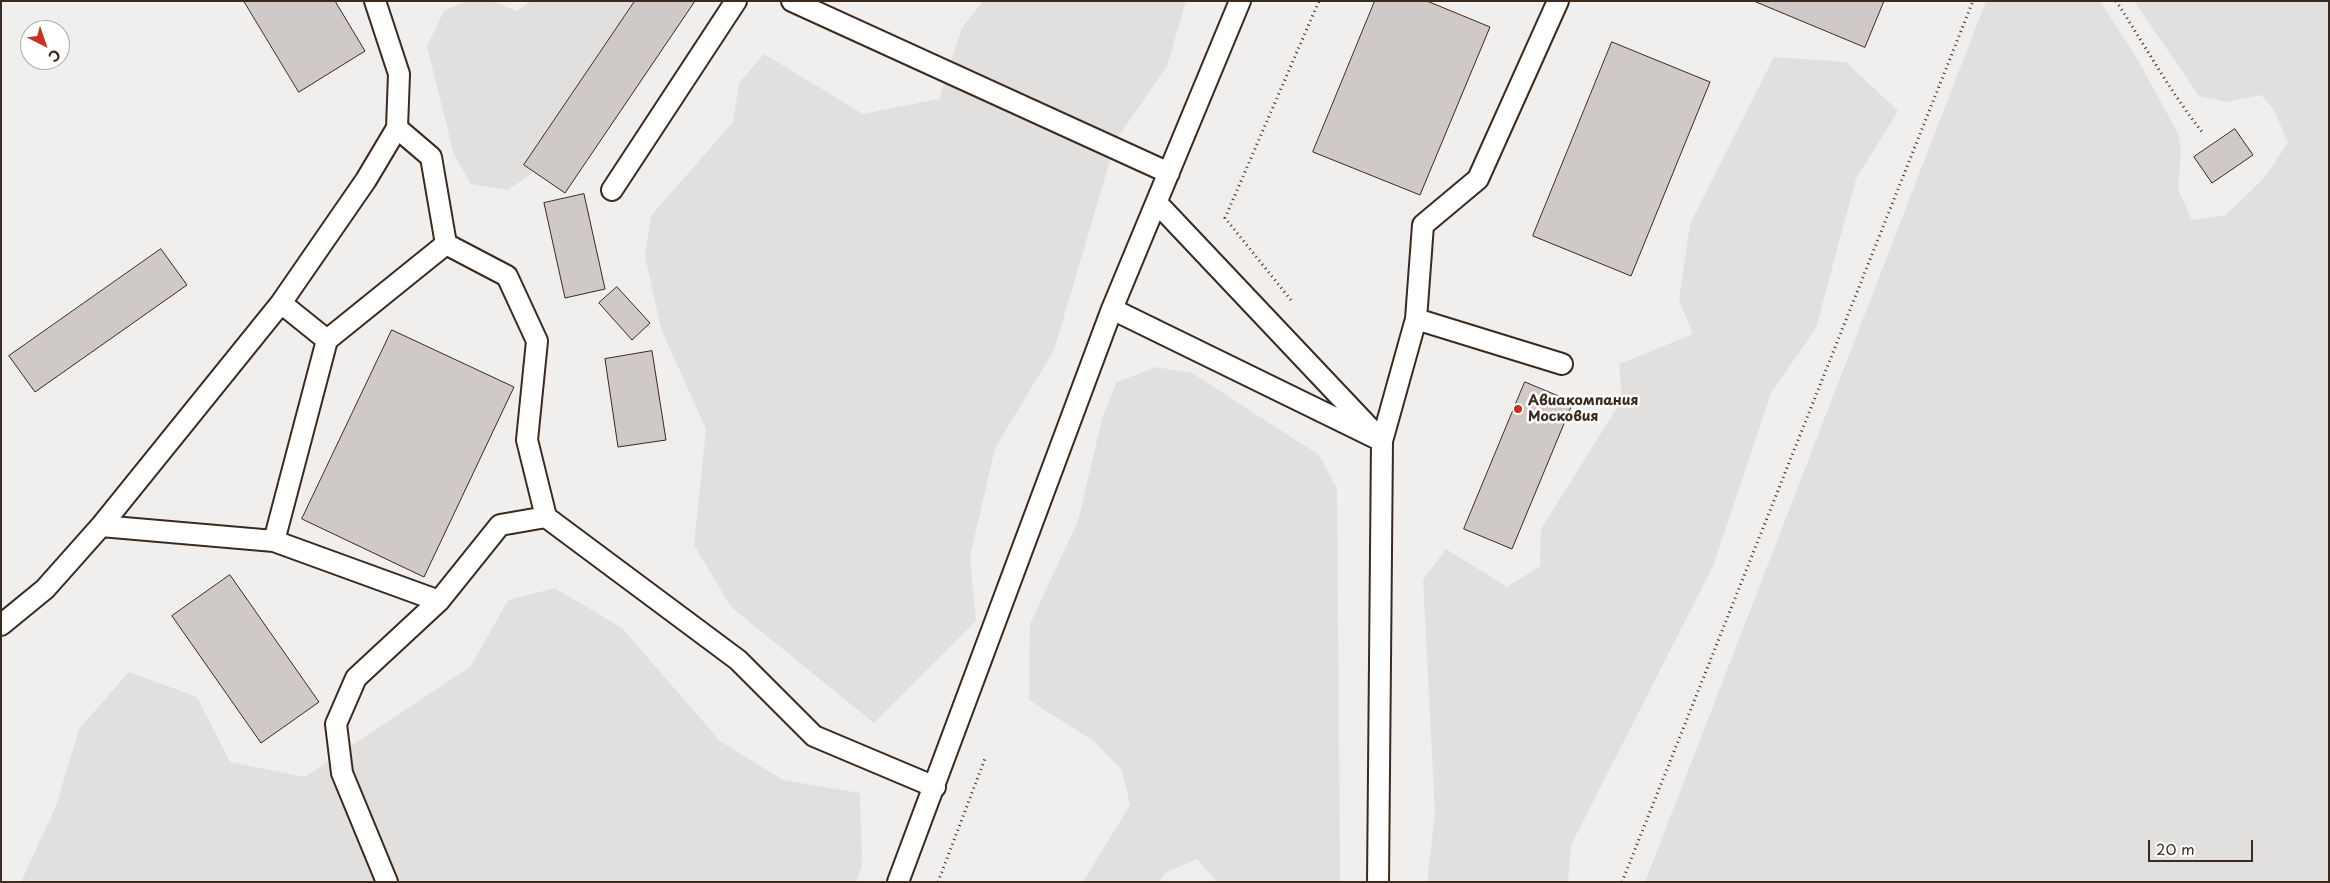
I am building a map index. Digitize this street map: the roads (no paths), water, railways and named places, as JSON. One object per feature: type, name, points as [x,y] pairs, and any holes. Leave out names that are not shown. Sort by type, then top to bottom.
[{"type":"lane","points":[[1,625],[45,589],[102,526],[281,303],[366,180],[397,128],[399,74],[375,1]]},
{"type":"lane","points":[[612,190],[736,1]]},
{"type":"lane","points":[[792,1],[1169,173]]},
{"type":"lane","points":[[898,882],[1112,309],[1240,1]]},
{"type":"lane","points":[[1378,882],[1382,441],[1416,319],[1424,225],[1478,179],[1558,1]]},
{"type":"lane","points":[[397,128],[431,157],[446,244]]},
{"type":"lane","points":[[1157,203],[1382,441]]},
{"type":"lane","points":[[274,541],[327,340],[446,244]]},
{"type":"lane","points":[[446,244],[507,276],[537,341],[527,440],[546,517],[738,660],[814,736],[934,787]]},
{"type":"lane","points":[[281,303],[327,340]]},
{"type":"lane","points":[[1112,309],[1382,441]]},
{"type":"lane","points":[[1416,319],[1562,364]]},
{"type":"lane","points":[[387,882],[342,773],[336,724],[356,678],[439,600],[500,525],[546,517]]},
{"type":"lane","points":[[102,526],[274,541],[439,600]]},
{"type":"place","name":"Авиакомпания Московия","points":[[1518,409]]}]
